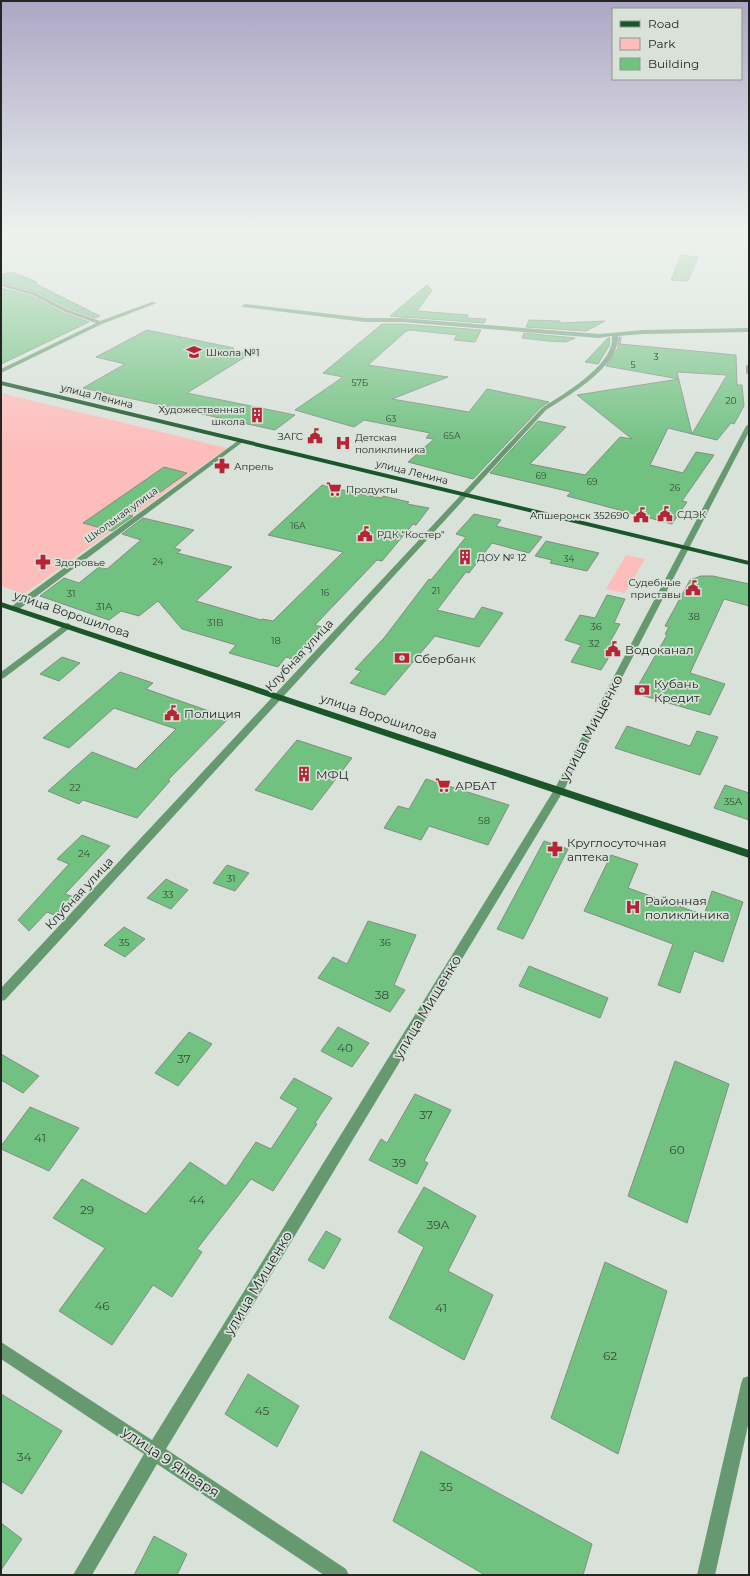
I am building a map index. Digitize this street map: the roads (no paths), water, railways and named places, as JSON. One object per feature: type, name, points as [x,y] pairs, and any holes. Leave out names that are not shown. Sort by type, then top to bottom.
[{"type":"main road","name":"улица Ленина","points":[[1,383],[749,563]]},
{"type":"main road","name":"улица Ворошилова","points":[[1,604],[749,854]]},
{"type":"street","points":[[52,304],[66,311],[100,323]]},
{"type":"street","points":[[1,371],[100,323],[150,304]]},
{"type":"street","points":[[245,306],[366,320],[401,320],[599,336],[643,332],[749,330]]},
{"type":"street","name":"Клубная улица","points":[[1,996],[544,409],[581,384],[604,363],[615,346],[615,335]]},
{"type":"street","points":[[749,366],[749,373]]},
{"type":"street","name":"улица Мищенко","points":[[82,1575],[559,790],[749,426]]},
{"type":"street","name":"Школьная улица","points":[[15,608],[241,441]]},
{"type":"street","points":[[1,676],[67,626]]},
{"type":"street","name":"улица 9 Января","points":[[1,1350],[156,1451],[340,1575]]},
{"type":"street","points":[[706,1575],[749,1384]]},
{"type":"place","name":"Школа №1","points":[[194,352]]},
{"type":"place","name":"Художественная школа","points":[[257,415]]},
{"type":"place","name":"ЗАГС","points":[[315,436]]},
{"type":"place","name":"Детская поликлиника","points":[[343,443]]},
{"type":"place","name":"Апрель","points":[[222,466]]},
{"type":"place","name":"Продукты","points":[[334,489]]},
{"type":"place","name":"СДЭК","points":[[665,514]]},
{"type":"place","name":"Апшеронск 352690","points":[[641,515]]},
{"type":"place","name":"РДК \"Костер\"","points":[[365,534]]},
{"type":"place","name":"ДОУ № 12","points":[[465,557]]},
{"type":"place","name":"Здоровье","points":[[43,562]]},
{"type":"place","name":"Судебные приставы","points":[[693,588]]},
{"type":"place","name":"Водоканал","points":[[613,649]]},
{"type":"place","name":"Сбербанк","points":[[402,658]]},
{"type":"place","name":"Кубань Кредит","points":[[642,690]]},
{"type":"place","name":"Полиция","points":[[172,713]]},
{"type":"place","name":"МФЦ","points":[[304,774]]},
{"type":"place","name":"АРБАТ","points":[[443,785]]},
{"type":"place","name":"Круглосуточная аптека","points":[[555,849]]},
{"type":"place","name":"Районная поликлиника","points":[[633,907]]}]
